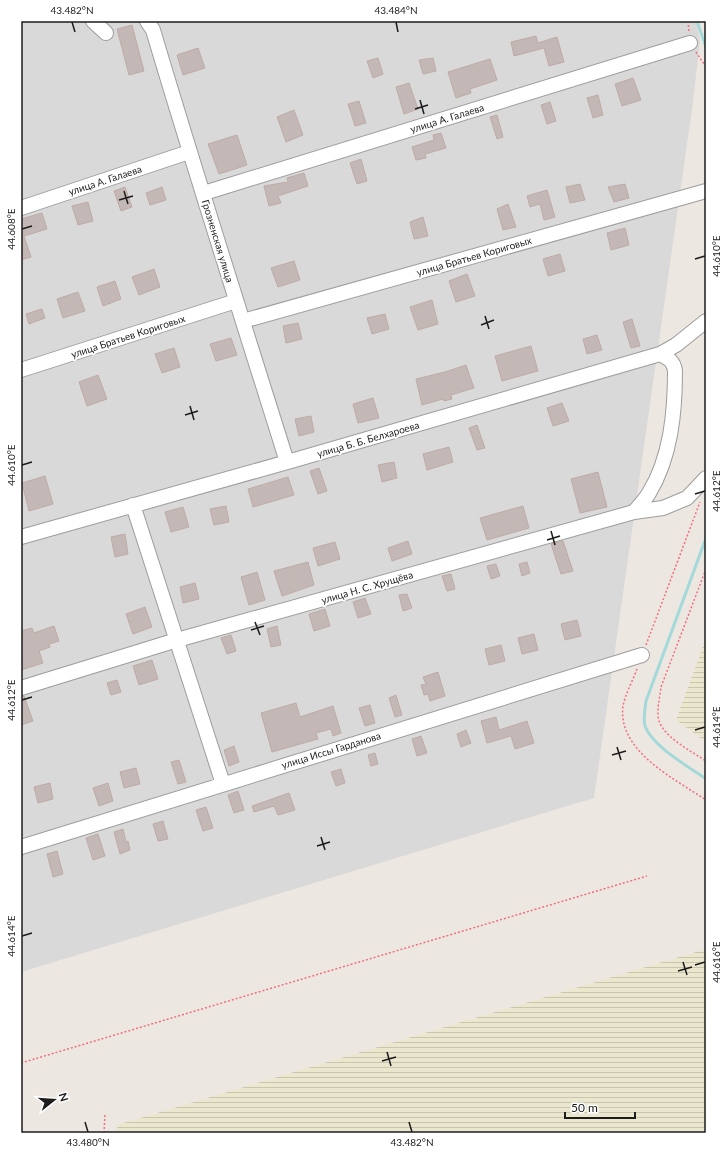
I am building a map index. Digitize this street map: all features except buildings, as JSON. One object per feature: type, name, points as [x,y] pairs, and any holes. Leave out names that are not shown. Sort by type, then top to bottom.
[{"type":"street","points":[[92,21],[106,33]]},
{"type":"street","name":"Грозненская улица","points":[[147,21],[153,30],[189,152],[204,193],[236,301],[287,462]]},
{"type":"street","name":"улица А. Галаева","points":[[204,193],[690,42]]},
{"type":"street","name":"улица А. Галаева","points":[[21,208],[189,152]]},
{"type":"street","name":"улица Братьев Кориговых","points":[[243,321],[706,191]]},
{"type":"street","name":"улица Братьев Кориговых","points":[[21,370],[236,301]]},
{"type":"street","name":"улица Б. Б. Белхароева","points":[[21,537],[660,354],[676,345],[706,321]]},
{"type":"street","points":[[634,512],[648,495],[654,484],[664,456],[670,432],[675,371],[670,360],[660,354]]},
{"type":"street","name":"улица Н. С. Хрущёва","points":[[21,688],[177,640],[634,512],[663,508],[687,498],[706,478]]},
{"type":"street","points":[[133,505],[223,784]]},
{"type":"street","name":"улица Иссы Гарданова","points":[[21,847],[642,655]]},
{"type":"path","points":[[700,500],[623,706],[623,722],[628,736],[635,747],[646,759],[706,800]]},
{"type":"path","points":[[706,569],[661,687],[658,705],[659,720],[666,733],[706,761]]},
{"type":"path","points":[[21,1063],[647,876]]},
{"type":"path","points":[[104,1133],[105,1113]]},
{"type":"shaded area","points":[[21,21],[697,21],[700,41],[693,102],[594,798],[21,972]]},
{"type":"shaded area","points":[[706,638],[706,742],[676,720]]},
{"type":"shaded area","points":[[706,949],[706,1133],[118,1133],[117,1125]]},
{"type":"waterway","points":[[697,21],[706,47]]},
{"type":"waterway","points":[[706,538],[646,701],[644,714],[645,726],[655,741],[672,756],[706,779]]}]
